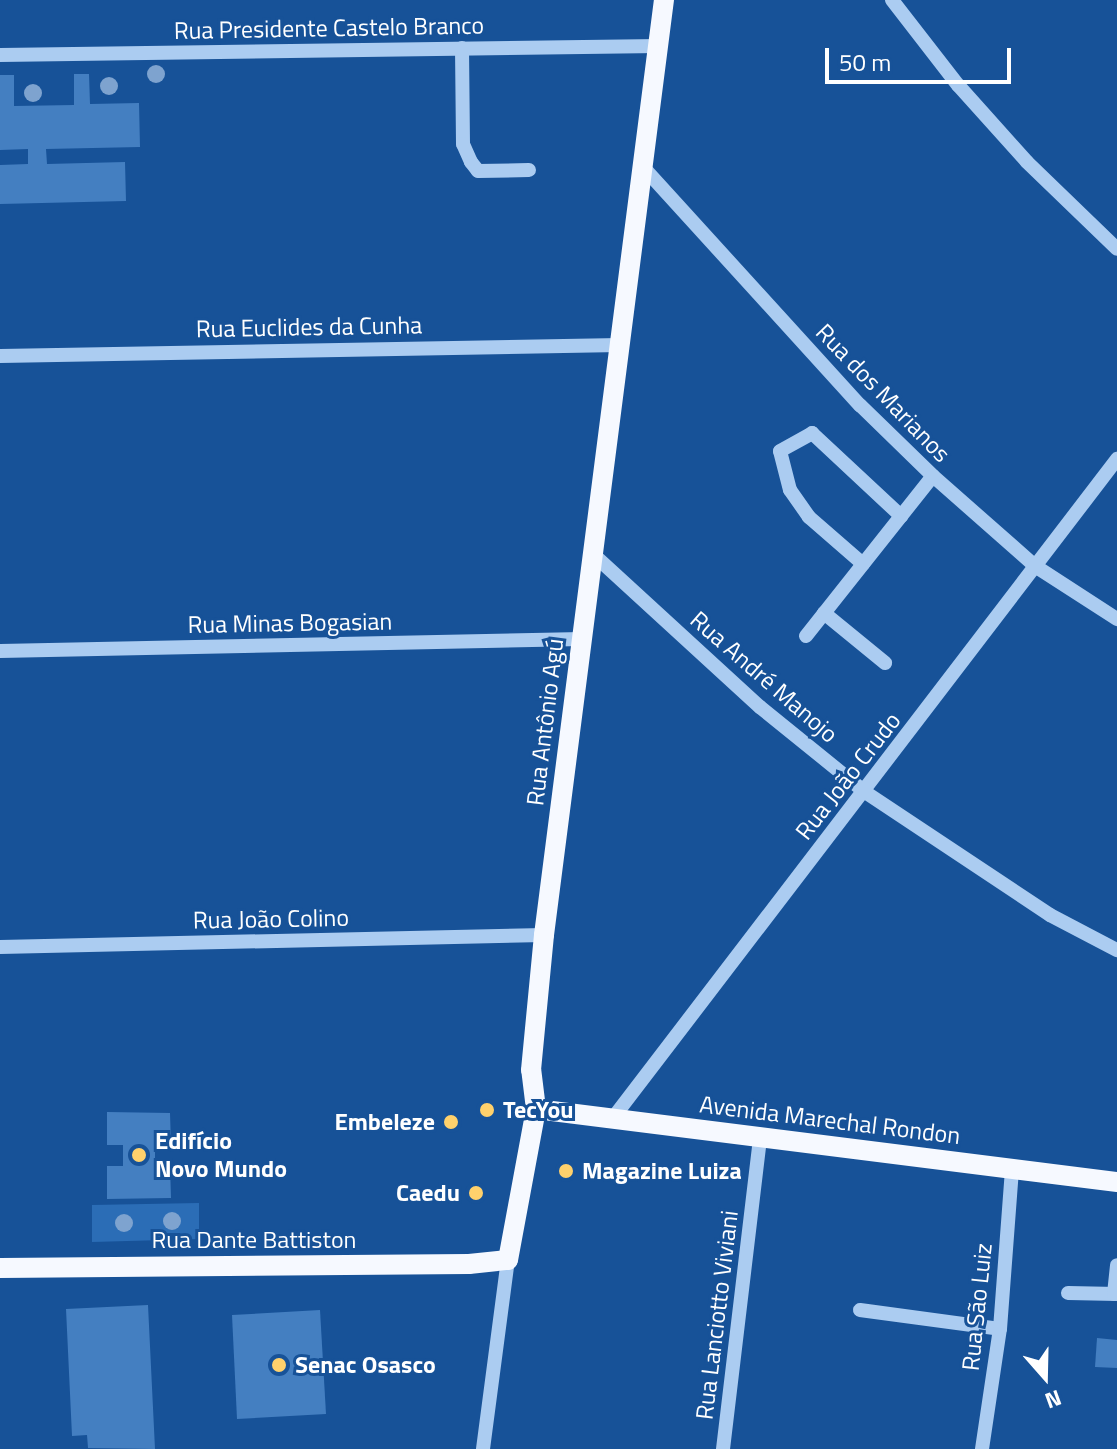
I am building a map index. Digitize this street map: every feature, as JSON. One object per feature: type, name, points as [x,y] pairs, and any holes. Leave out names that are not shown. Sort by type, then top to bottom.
[{"type":"main road","name":"Rua Antônio Agú","points":[[508,1260],[536,1109],[531,1070],[544,935],[664,0]]},
{"type":"main road","name":"Avenida Marechal Rondon","points":[[536,1109],[1117,1182]]},
{"type":"main road","name":"Rua Dante Battiston","points":[[0,1268],[469,1264],[508,1260]]},
{"type":"street","points":[[892,0],[958,85],[1027,162],[1117,249]]},
{"type":"street","name":"Rua Presidente Castelo Branco","points":[[0,55],[659,46]]},
{"type":"street","points":[[462,48],[463,144],[471,162],[478,171],[529,170]]},
{"type":"street","name":"Rua dos Marianos","points":[[644,168],[860,405],[933,476],[1035,566],[1117,619]]},
{"type":"street","name":"Rua Euclides da Cunha","points":[[0,356],[620,345]]},
{"type":"street","points":[[863,564],[809,517],[790,490],[780,451],[812,433],[901,516]]},
{"type":"street","name":"Rua João Crudo","points":[[613,1118],[1117,459]]},
{"type":"street","points":[[806,636],[933,476]]},
{"type":"street","name":"Rua André Manojo","points":[[594,555],[760,707],[865,792],[1050,915],[1117,950]]},
{"type":"street","points":[[824,613],[885,663]]},
{"type":"street","name":"Rua Minas Bogasian","points":[[0,651],[582,639]]},
{"type":"street","name":"Rua João Colino","points":[[0,947],[544,935]]},
{"type":"street","name":"Rua Lanciotto Viviani","points":[[723,1449],[760,1138]]},
{"type":"street","name":"Rua São Luiz","points":[[982,1449],[1000,1329],[1012,1168]]},
{"type":"street","name":"Rua Antônio Agú","points":[[483,1449],[508,1260]]},
{"type":"street","points":[[1068,1293],[1115,1294],[1117,1265]]},
{"type":"street","points":[[860,1310],[1000,1329]]},
{"type":"shaded area","points":[[199,1203],[199,1239],[92,1242],[92,1205]]},
{"type":"building","points":[[74,74],[89,74],[90,104],[139,103],[140,147],[46,149],[47,164],[125,162],[126,201],[0,204],[0,165],[28,164],[28,149],[0,150],[0,75],[14,75],[14,106],[74,105]]},
{"type":"building","name":"Edifício Novo Mundo","points":[[107,1112],[170,1113],[171,1145],[155,1145],[155,1166],[170,1166],[171,1198],[107,1199],[107,1166],[123,1166],[123,1145],[107,1145]]},
{"type":"building","points":[[148,1305],[155,1449],[88,1448],[87,1435],[72,1436],[66,1309]]},
{"type":"building","name":"Senac Osasco","points":[[320,1310],[326,1414],[237,1419],[232,1315]]},
{"type":"building","points":[[1097,1338],[1117,1340],[1117,1368],[1095,1367]]},
{"type":"place","name":"TecYou","points":[[487,1110]]},
{"type":"place","name":"Embeleze","points":[[451,1122]]},
{"type":"place","name":"Edifício Novo Mundo","points":[[139,1155]]},
{"type":"place","name":"Magazine Luiza","points":[[566,1171]]},
{"type":"place","name":"Caedu","points":[[476,1193]]},
{"type":"place","name":"Senac Osasco","points":[[279,1365]]}]
